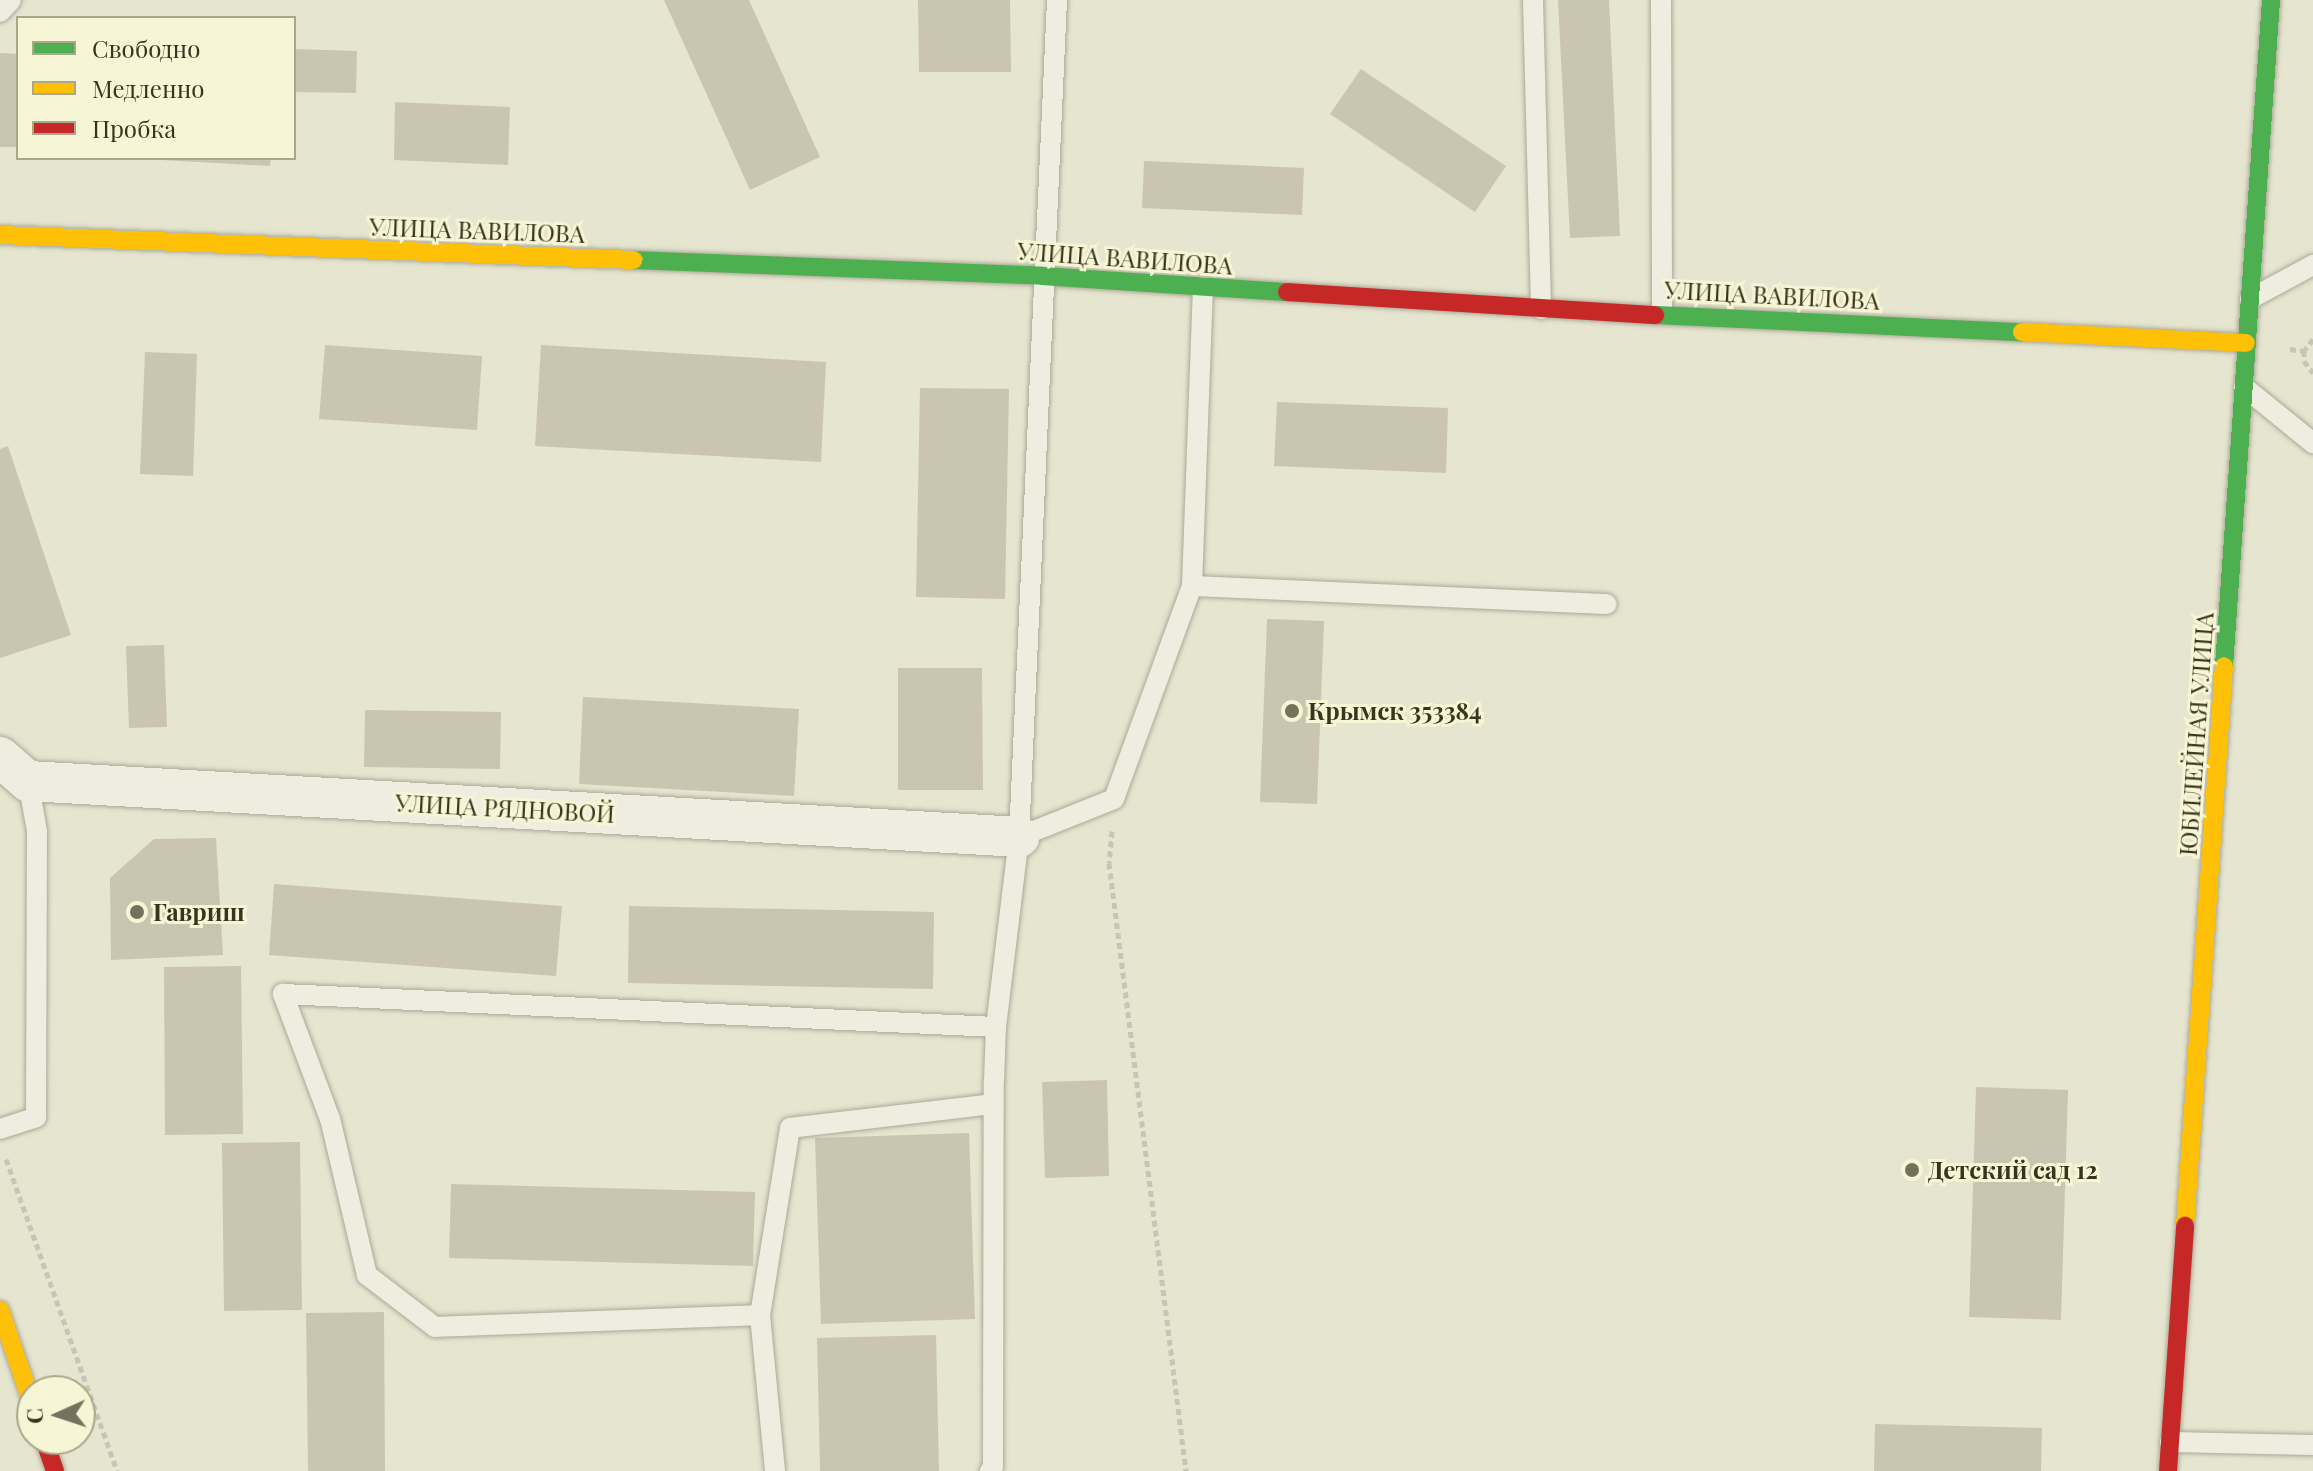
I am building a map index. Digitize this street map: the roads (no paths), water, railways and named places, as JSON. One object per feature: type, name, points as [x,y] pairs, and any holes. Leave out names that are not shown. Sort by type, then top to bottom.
[{"type":"main road","name":"ЮБИЛЕЙНАЯ УЛИЦА","points":[[2168,1471],[2271,0]]},
{"type":"main road","name":"УЛИЦА ВАВИЛОВА","points":[[0,235],[1043,276],[1541,309],[2246,343]]},
{"type":"main road","points":[[0,1310],[22,1375]]},
{"type":"street","name":"УЛИЦА РЯДНОВОЙ","points":[[14,769],[1019,837]]},
{"type":"lane","points":[[0,12],[11,0]]},
{"type":"lane","points":[[990,1471],[993,1467],[993,1104],[996,1027],[1019,837],[1057,0]]},
{"type":"lane","points":[[1533,0],[1541,309]]},
{"type":"lane","points":[[1661,0],[1662,313]]},
{"type":"lane","points":[[2250,299],[2313,265]]},
{"type":"lane","points":[[1019,837],[1114,799],[1192,586],[1203,287]]},
{"type":"lane","points":[[2244,387],[2313,443]]},
{"type":"lane","points":[[1192,586],[1607,604]]},
{"type":"lane","points":[[0,1129],[36,1117],[37,831],[14,769]]},
{"type":"lane","points":[[760,1315],[435,1327],[367,1275],[330,1119],[283,994],[996,1027]]},
{"type":"lane","points":[[775,1471],[760,1315],[790,1128],[993,1104]]},
{"type":"lane","points":[[2170,1442],[2313,1445]]},
{"type":"place","name":"Крымск 353384","points":[[1292,711]]},
{"type":"place","name":"Гавриш","points":[[137,912]]},
{"type":"place","name":"Детский сад 12","points":[[1912,1170]]}]
